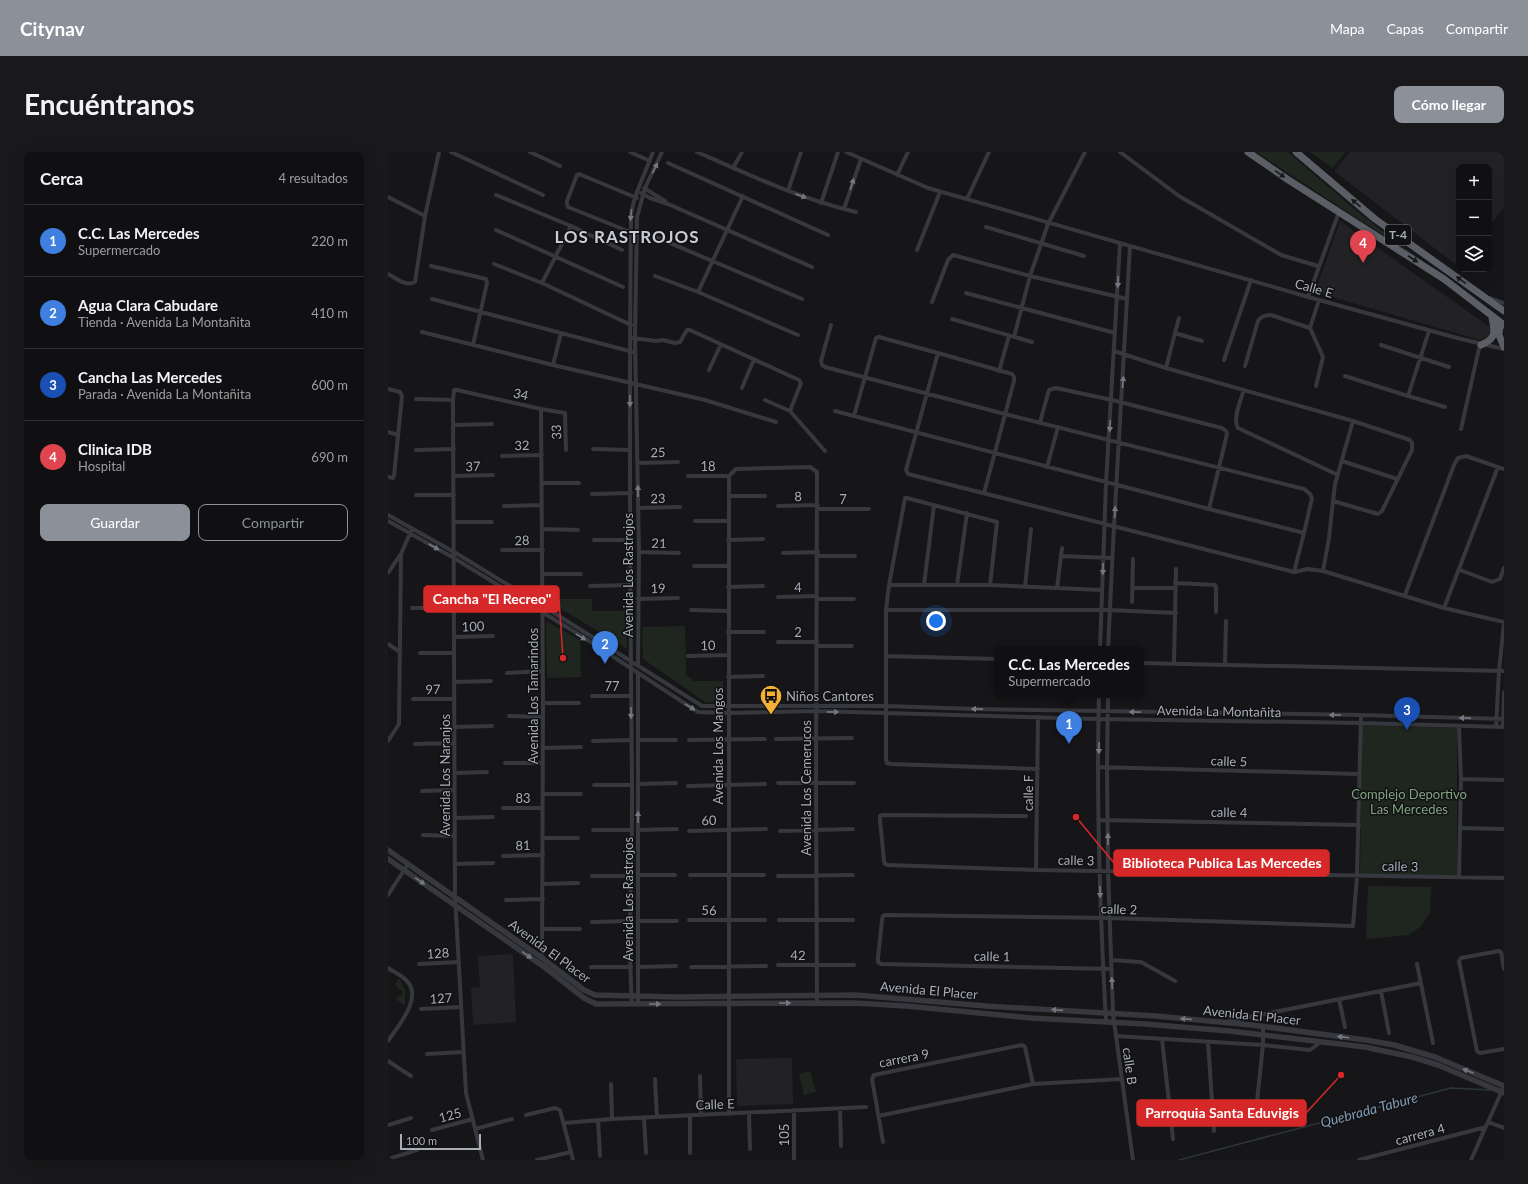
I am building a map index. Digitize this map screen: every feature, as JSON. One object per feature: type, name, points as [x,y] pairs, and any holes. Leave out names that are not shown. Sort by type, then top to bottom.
[{"type":"highway","name":"T-4","points":[[1248,152],[1444,279],[1502,324]]},
{"type":"highway","name":"T-4","points":[[1296,152],[1375,219],[1504,311]]},
{"type":"highway","points":[[1480,344],[1489,342],[1493,338],[1495,332],[1492,317]]},
{"type":"highway","points":[[1502,324],[1499,335],[1504,348]]},
{"type":"street","points":[[388,274],[406,284],[412,284],[415,282],[425,216],[440,152]]},
{"type":"street","points":[[450,152],[543,195]]},
{"type":"street","points":[[530,152],[560,166]]},
{"type":"street","points":[[630,152],[650,161]]},
{"type":"street","name":"Avenida Los Rastrojos","points":[[635,1004],[638,996],[639,552],[636,383],[633,352],[630,214],[634,197],[653,152]]},
{"type":"street","name":"Avenida Los Rastrojos","points":[[633,326],[637,217],[645,188],[662,152]]},
{"type":"street","points":[[697,152],[788,191],[820,203],[856,212]]},
{"type":"street","points":[[733,168],[742,152]]},
{"type":"street","points":[[788,191],[801,152]]},
{"type":"street","points":[[820,203],[838,152]]},
{"type":"street","name":"Calle E","points":[[846,152],[940,192],[1048,224],[1429,331],[1480,344],[1504,348]]},
{"type":"street","points":[[897,175],[908,152]]},
{"type":"street","points":[[967,199],[989,152]]},
{"type":"street","points":[[999,371],[1048,224],[1085,152]]},
{"type":"street","points":[[1120,152],[1179,196],[1254,240],[1281,255],[1318,266]]},
{"type":"street","points":[[844,209],[861,159]]},
{"type":"street","points":[[668,163],[828,235]]},
{"type":"street","points":[[630,232],[568,207],[567,204],[577,175],[579,174],[641,199]]},
{"type":"street","points":[[639,185],[668,204]]},
{"type":"street","points":[[637,191],[650,198],[668,204],[812,267]]},
{"type":"street","points":[[917,250],[940,192]]},
{"type":"street","points":[[496,195],[571,226],[622,250]]},
{"type":"street","points":[[698,292],[714,261],[743,196]]},
{"type":"street","points":[[388,197],[425,216]]},
{"type":"street","points":[[1308,297],[1318,266],[1339,212]]},
{"type":"street","points":[[542,284],[571,226]]},
{"type":"street","points":[[986,227],[1084,256]]},
{"type":"street","points":[[496,230],[557,256],[623,287]]},
{"type":"street","points":[[644,232],[802,299]]},
{"type":"street","points":[[1100,646],[1106,483],[1120,243]]},
{"type":"street","points":[[1108,646],[1130,246]]},
{"type":"street","points":[[932,302],[948,260],[953,254],[1030,276],[1127,299]]},
{"type":"street","points":[[494,264],[542,284],[633,326]]},
{"type":"street","points":[[430,266],[486,279],[487,283],[473,345]]},
{"type":"street","points":[[656,276],[698,292],[798,335]]},
{"type":"street","points":[[1224,360],[1251,280]]},
{"type":"street","points":[[966,293],[1115,333]]},
{"type":"street","points":[[1482,295],[1504,303]]},
{"type":"street","points":[[432,299],[633,352]]},
{"type":"street","points":[[1316,386],[1323,357],[1310,328],[1319,300]]},
{"type":"street","points":[[1245,366],[1260,317],[1271,315],[1310,328]]},
{"type":"street","points":[[1166,368],[1179,318]]},
{"type":"street","points":[[952,319],[1032,342]]},
{"type":"street","points":[[831,325],[821,361],[822,365],[1005,414],[1308,491],[1312,503],[1294,572]]},
{"type":"street","points":[[633,338],[656,341],[663,340],[678,343],[685,332],[690,330],[754,359],[799,380],[801,386],[790,411]]},
{"type":"street","points":[[1408,396],[1429,331]]},
{"type":"street","points":[[422,332],[553,365],[705,400],[776,422]]},
{"type":"street","points":[[553,365],[561,333]]},
{"type":"street","points":[[1175,333],[1202,341]]},
{"type":"street","points":[[854,416],[876,338],[879,337],[938,352],[1012,374],[1014,377],[984,494]]},
{"type":"street","points":[[709,370],[721,344]]},
{"type":"street","points":[[1461,429],[1480,344]]},
{"type":"street","points":[[1381,345],[1448,366]]},
{"type":"street","points":[[1114,351],[1166,368],[1353,421],[1410,440],[1412,443],[1412,450],[1382,511],[1378,514],[1333,501]]},
{"type":"street","name":"Avenida Los Rastrojos","points":[[633,352],[630,382],[630,669],[632,785],[631,967],[632,996],[635,1004]]},
{"type":"street","points":[[938,352],[906,472],[908,474],[1294,572],[1308,569],[1323,571],[1444,608],[1504,623],[1498,671],[1496,727]]},
{"type":"street","points":[[742,388],[754,359]]},
{"type":"street","points":[[1345,376],[1445,407]]},
{"type":"street","points":[[1040,422],[1049,390],[1052,388],[1059,388],[1122,402],[1226,430],[1227,434],[1209,509]]},
{"type":"street","points":[[388,389],[401,393],[394,476],[393,478],[388,477]]},
{"type":"street","name":"Avenida Los Naranjos","points":[[457,390],[454,390],[453,400],[455,896],[466,1093],[483,1160]]},
{"type":"street","name":"34","points":[[457,390],[541,409]]},
{"type":"street","points":[[1244,390],[1235,419],[1238,428],[1338,474]]},
{"type":"street","points":[[416,399],[453,400]]},
{"type":"street","points":[[766,400],[790,411],[825,451]]},
{"type":"street","name":"33","points":[[541,409],[565,413],[566,450]]},
{"type":"street","name":"Avenida Los Tamarindos","points":[[541,409],[543,550],[542,958]]},
{"type":"street","points":[[835,411],[1047,466],[1106,483],[1304,533]]},
{"type":"street","points":[[1323,571],[1330,538],[1333,501],[1338,474],[1353,421]]},
{"type":"street","points":[[454,425],[492,424]]},
{"type":"street","points":[[1047,466],[1058,427]]},
{"type":"street","points":[[388,432],[398,435]]},
{"type":"street","points":[[593,449],[630,450]]},
{"type":"street","points":[[416,450],[454,450]]},
{"type":"street","name":"32","points":[[502,456],[542,455]]},
{"type":"street","points":[[1405,595],[1456,461],[1462,456],[1466,456],[1504,469]]},
{"type":"street","points":[[1342,461],[1397,479]]},
{"type":"street","name":"25","points":[[638,463],[678,462]]},
{"type":"street","name":"Avenida Los Cemerucos","points":[[728,476],[736,469],[741,468],[810,467],[817,472],[818,477],[816,706],[817,1003]]},
{"type":"street","points":[[1444,608],[1460,570],[1498,467]]},
{"type":"street","name":"37","points":[[454,476],[493,476]]},
{"type":"street","name":"18","points":[[688,476],[728,476]]},
{"type":"street","name":"Avenida Los Mangos","points":[[728,476],[729,1114]]},
{"type":"street","points":[[542,483],[579,483]]},
{"type":"street","points":[[592,494],[631,493]]},
{"type":"street","points":[[416,495],[454,495]]},
{"type":"street","points":[[729,496],[765,496]]},
{"type":"street","points":[[990,585],[997,522],[907,498],[903,501],[886,610],[886,760],[887,763],[891,764],[1038,769]]},
{"type":"street","points":[[504,506],[542,505]]},
{"type":"street","points":[[924,585],[934,505]]},
{"type":"street","name":"8","points":[[778,506],[818,507]]},
{"type":"street","name":"23","points":[[638,508],[680,507]]},
{"type":"street","name":"7","points":[[818,507],[869,509]]},
{"type":"street","points":[[958,585],[967,513]]},
{"type":"street","name":"Avenida La Montañita","points":[[388,515],[696,711],[729,713],[886,713],[1108,720],[1360,723],[1503,727]]},
{"type":"street","name":"Avenida La Montañita","points":[[388,521],[454,552],[631,661],[699,705],[729,707],[886,706],[1099,712],[1361,715],[1504,719]]},
{"type":"street","points":[[695,521],[728,521]]},
{"type":"street","points":[[454,522],[492,522]]},
{"type":"street","points":[[542,529],[578,530]]},
{"type":"street","points":[[1025,587],[1031,529]]},
{"type":"street","points":[[388,573],[401,554],[411,531]]},
{"type":"street","points":[[728,540],[763,539]]},
{"type":"street","points":[[594,540],[630,540]]},
{"type":"street","points":[[1057,588],[1062,548]]},
{"type":"street","name":"28","points":[[502,550],[543,550]]},
{"type":"street","name":"21","points":[[639,552],[679,553]]},
{"type":"street","points":[[783,553],[855,556]]},
{"type":"street","points":[[388,741],[399,724],[401,554]]},
{"type":"street","points":[[1061,556],[1112,558]]},
{"type":"street","points":[[1132,602],[1133,559]]},
{"type":"street","points":[[694,566],[728,566]]},
{"type":"street","points":[[1460,570],[1492,582],[1500,579],[1504,568]]},
{"type":"street","points":[[1174,663],[1176,569]]},
{"type":"street","points":[[542,574],[581,574]]},
{"type":"street","points":[[1175,583],[1215,585],[1216,612]]},
{"type":"street","points":[[590,586],[630,585]]},
{"type":"street","points":[[889,585],[990,585],[1102,590]]},
{"type":"street","points":[[728,586],[763,586]]},
{"type":"street","points":[[1132,588],[1175,588]]},
{"type":"street","name":"4","points":[[778,597],[854,599]]},
{"type":"street","name":"19","points":[[638,599],[678,598]]},
{"type":"street","points":[[412,608],[454,608]]},
{"type":"street","points":[[691,610],[728,611]]},
{"type":"street","points":[[886,610],[1109,610],[1176,613]]},
{"type":"street","points":[[1225,664],[1226,621]]},
{"type":"street","points":[[728,632],[764,632]]},
{"type":"street","name":"100","points":[[454,637],[493,636]]},
{"type":"street","name":"2","points":[[778,642],[852,646]]},
{"type":"street","points":[[388,644],[400,652]]},
{"type":"street","points":[[420,653],[454,653]]},
{"type":"street","name":"10","points":[[688,656],[728,655]]},
{"type":"street","points":[[886,656],[994,659]]},
{"type":"street","points":[[1144,663],[1504,671]]},
{"type":"street","points":[[507,673],[543,671]]},
{"type":"street","points":[[728,677],[763,676]]},
{"type":"street","points":[[454,682],[491,681]]},
{"type":"street","points":[[1503,727],[1504,692]]},
{"type":"street","name":"77","points":[[592,696],[631,696]]},
{"type":"street","points":[[1099,698],[1099,870],[1106,1021]]},
{"type":"street","name":"calle B","points":[[1108,698],[1108,870],[1113,1014],[1133,1160]]},
{"type":"street","name":"97","points":[[413,699],[454,699]]},
{"type":"street","points":[[543,702],[579,703]]},
{"type":"street","points":[[1357,876],[1361,715]]},
{"type":"street","points":[[509,716],[543,717]]},
{"type":"street","name":"calle F","points":[[1036,870],[1038,717]]},
{"type":"street","points":[[454,727],[492,726]]},
{"type":"street","points":[[1459,726],[1459,877]]},
{"type":"street","points":[[776,740],[852,738]]},
{"type":"street","points":[[689,740],[765,739]]},
{"type":"street","points":[[593,741],[631,740]]},
{"type":"street","points":[[638,740],[676,740]]},
{"type":"street","points":[[415,744],[454,743]]},
{"type":"street","points":[[543,748],[581,747]]},
{"type":"street","points":[[505,763],[543,763]]},
{"type":"street","name":"calle 5","points":[[1098,767],[1360,774]]},
{"type":"street","points":[[454,773],[487,772]]},
{"type":"street","points":[[1460,779],[1504,780]]},
{"type":"street","points":[[638,784],[676,783]]},
{"type":"street","points":[[778,784],[854,783]]},
{"type":"street","points":[[688,786],[765,784]]},
{"type":"street","points":[[594,785],[632,785]]},
{"type":"street","points":[[422,791],[455,790]]},
{"type":"street","points":[[543,794],[581,794]]},
{"type":"street","name":"83","points":[[503,808],[543,808]]},
{"type":"street","name":"calle 3","points":[[1026,816],[883,815],[880,816],[880,820],[884,861],[885,864],[888,865],[1036,870],[1108,870],[1504,878]]},
{"type":"street","points":[[455,818],[493,817]]},
{"type":"street","name":"calle 4","points":[[1098,820],[1359,825]]},
{"type":"street","points":[[1460,828],[1504,829]]},
{"type":"street","points":[[638,830],[677,829]]},
{"type":"street","name":"60","points":[[689,831],[766,829]]},
{"type":"street","points":[[780,831],[852,829]]},
{"type":"street","points":[[592,830],[631,830]]},
{"type":"street","points":[[423,835],[455,836]]},
{"type":"street","points":[[542,838],[578,838]]},
{"type":"street","name":"Avenida El Placer","points":[[388,850],[542,958],[584,990],[594,995],[677,997],[856,995],[986,1006],[1113,1014],[1263,1027],[1394,1045],[1435,1057],[1503,1090]]},
{"type":"street","name":"81","points":[[504,856],[543,855]]},
{"type":"street","name":"Avenida El Placer","points":[[388,859],[543,966],[584,998],[596,1004],[854,1003],[906,1006],[1031,1018],[1106,1021],[1264,1035],[1364,1047],[1412,1057],[1438,1065],[1503,1090]]},
{"type":"street","points":[[455,864],[493,863]]},
{"type":"street","points":[[388,894],[408,864]]},
{"type":"street","points":[[638,875],[675,875]]},
{"type":"street","points":[[690,875],[764,875]]},
{"type":"street","points":[[778,876],[853,875]]},
{"type":"street","points":[[592,876],[631,876]]},
{"type":"street","name":"calle 2","points":[[881,964],[878,962],[878,958],[882,920],[883,916],[886,915],[1110,918],[1350,927],[1354,926],[1355,923],[1357,876]]},
{"type":"street","points":[[543,884],[578,883]]},
{"type":"street","points":[[506,900],[543,899]]},
{"type":"street","points":[[638,921],[677,920]]},
{"type":"street","name":"56","points":[[689,920],[765,920]]},
{"type":"street","points":[[779,920],[853,920]]},
{"type":"street","points":[[592,922],[631,921]]},
{"type":"street","points":[[543,929],[580,929]]},
{"type":"street","points":[[1504,969],[1501,952],[1499,951],[1461,958],[1459,961],[1477,1051],[1480,1053],[1504,1049]]},
{"type":"street","points":[[1111,960],[1141,962],[1174,981]]},
{"type":"street","name":"128","points":[[419,964],[459,962]]},
{"type":"street","name":"42","points":[[778,965],[854,964]]},
{"type":"street","name":"calle 1","points":[[881,964],[1112,969]]},
{"type":"street","points":[[1417,964],[1433,1043]]},
{"type":"street","points":[[638,967],[676,966]]},
{"type":"street","points":[[691,967],[766,966]]},
{"type":"street","points":[[591,967],[631,967]]},
{"type":"street","points":[[388,968],[407,981],[413,996],[410,1007],[388,1041]]},
{"type":"street","points":[[1222,1023],[1421,983]]},
{"type":"street","points":[[1381,991],[1389,1033]]},
{"type":"street","points":[[1339,999],[1346,1027]]},
{"type":"street","name":"127","points":[[421,1009],[461,1007]]},
{"type":"street","points":[[1255,1120],[1264,1035],[1263,1027]]},
{"type":"street","points":[[1116,1036],[1263,1045],[1310,1050],[1321,1041]]},
{"type":"street","points":[[1162,1039],[1173,1139]]},
{"type":"street","points":[[1208,1042],[1214,1131]]},
{"type":"street","name":"carrera 9","points":[[878,1116],[872,1076],[882,1073],[1022,1045],[1024,1047],[1033,1084]]},
{"type":"street","points":[[427,1054],[464,1052]]},
{"type":"street","points":[[388,1061],[411,1076]]},
{"type":"street","points":[[700,1076],[701,1115]]},
{"type":"street","points":[[883,1142],[878,1116],[1033,1084],[1122,1079]]},
{"type":"street","points":[[655,1080],[657,1117]]},
{"type":"street","points":[[611,1084],[612,1119]]},
{"type":"street","points":[[1471,1160],[1503,1090]]},
{"type":"street","name":"Calle E","points":[[564,1123],[612,1119],[866,1107]]},
{"type":"street","points":[[526,1115],[555,1108],[560,1110],[572,1160]]},
{"type":"street","points":[[840,1108],[841,1146]]},
{"type":"street","name":"105","points":[[794,1110],[794,1159]]},
{"type":"street","points":[[749,1113],[750,1149]]},
{"type":"street","points":[[690,1116],[690,1153]]},
{"type":"street","points":[[388,1125],[411,1118]]},
{"type":"street","points":[[475,1129],[512,1118]]},
{"type":"street","points":[[644,1118],[646,1153]]},
{"type":"street","name":"125","points":[[432,1130],[473,1119]]},
{"type":"street","points":[[598,1120],[600,1156]]},
{"type":"street","points":[[1488,1122],[1504,1128]]},
{"type":"street","name":"carrera 4","points":[[1358,1160],[1486,1127]]},
{"type":"street","points":[[388,1160],[417,1150]]},
{"type":"street","points":[[536,1160],[571,1152]]},
{"type":"shaded area","points":[[1350,152],[1504,152],[1504,207],[1492,223],[1492,164],[1456,164],[1456,265],[1334,171]]},
{"type":"shaded area","points":[[1340,221],[1491,328],[1489,336],[1480,340],[1315,292]]},
{"type":"shaded area","points":[[513,954],[516,1022],[473,1025],[471,988],[480,987],[478,956]]},
{"type":"shaded area","points":[[792,1058],[793,1104],[737,1106],[736,1059]]},
{"type":"green space","points":[[1256,152],[1288,152],[1359,213],[1424,262]]},
{"type":"green space","points":[[1310,152],[1345,152],[1333,168]]},
{"type":"green space","points":[[545,599],[592,599],[592,611],[626,611],[627,649]]},
{"type":"green space","points":[[548,622],[580,640],[581,677],[547,678],[546,624]]},
{"type":"green space","points":[[685,626],[686,675],[694,681],[723,681],[724,702],[705,702],[643,659],[642,627]]},
{"type":"green space","name":"Complejo Deportivo Las Mercedes","points":[[1362,725],[1457,728],[1457,876],[1360,874]]},
{"type":"green space","points":[[1368,886],[1431,887],[1430,913],[1420,927],[1409,935],[1366,939]]},
{"type":"green space","points":[[399,978],[405,990],[405,1006],[396,999],[398,996],[400,997],[403,992],[395,985]]},
{"type":"green space","points":[[810,1071],[816,1092],[804,1095],[799,1074]]},
{"type":"waterway","name":"Quebrada Tabure","points":[[1179,1160],[1451,1088],[1490,1090]]},
{"type":"place","name":"Clinica IDB","points":[[1363,263]]},
{"type":"place","name":"Cancha \"El Recreo\"","points":[[563,658]]},
{"type":"place","name":"Agua Clara Cabudare","points":[[605,664]]},
{"type":"place","name":"Niños Cantores","points":[[771,716]]},
{"type":"place","name":"Cancha Las Mercedes","points":[[1407,730]]},
{"type":"place","name":"C.C. Las Mercedes","points":[[1069,744]]},
{"type":"place","name":"Biblioteca Publica Las Mercedes","points":[[1076,817]]},
{"type":"place","name":"Parroquia Santa Eduvigis","points":[[1341,1075]]},
{"type":"district","name":"LOS RASTROJOS","points":[[627,237]]}]
